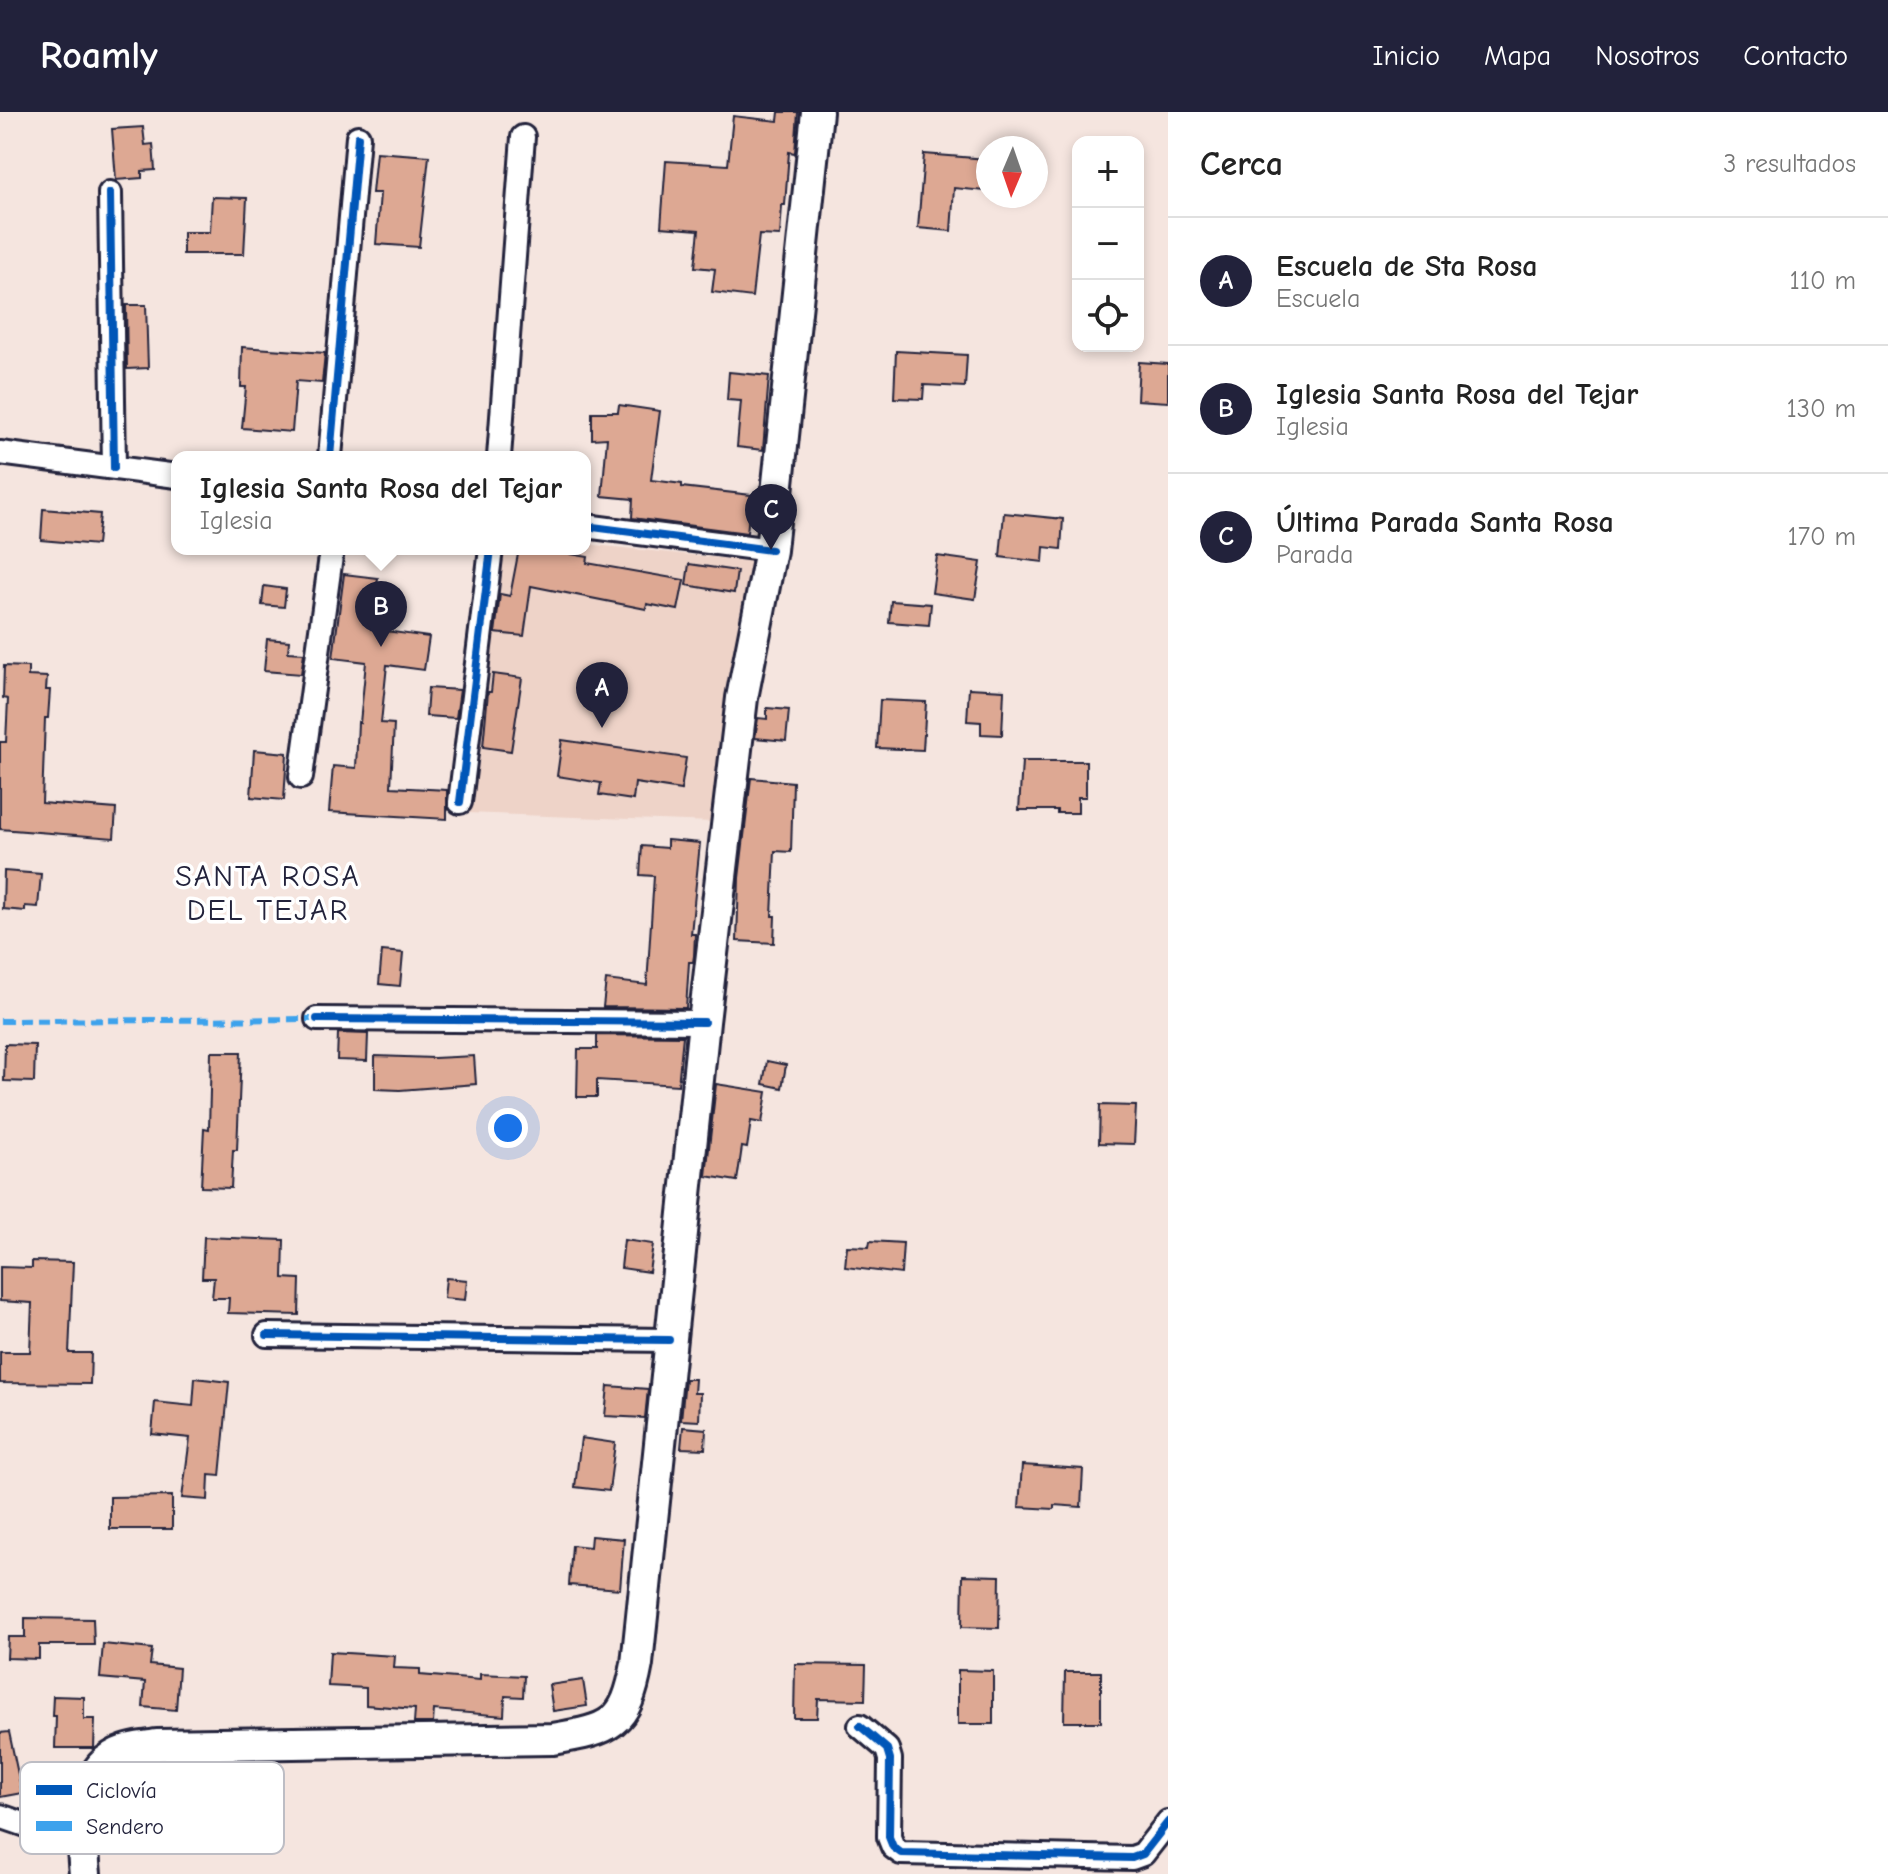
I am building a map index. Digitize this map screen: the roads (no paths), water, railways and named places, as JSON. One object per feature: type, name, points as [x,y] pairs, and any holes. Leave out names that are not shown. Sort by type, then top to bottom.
[{"type":"main road","points":[[106,1762],[125,1751],[157,1745],[553,1739],[586,1734],[607,1726],[622,1712],[632,1692],[704,1022],[742,698],[771,550],[817,112]]},
{"type":"street","points":[[331,451],[358,137]]},
{"type":"street","points":[[499,451],[523,137]]},
{"type":"street","points":[[110,193],[114,468]]},
{"type":"street","points":[[0,453],[171,475]]},
{"type":"street","points":[[591,527],[771,550]]},
{"type":"street","points":[[301,777],[331,555]]},
{"type":"street","points":[[460,802],[490,555]]},
{"type":"street","points":[[317,1019],[704,1022]]},
{"type":"street","points":[[267,1335],[669,1340]]},
{"type":"street","points":[[860,1726],[887,1749],[890,1759],[889,1837],[893,1847],[901,1853],[1132,1858],[1143,1854],[1168,1822]]},
{"type":"street","points":[[0,1816],[20,1826]]},
{"type":"place","name":"Última Parada Santa Rosa","points":[[771,550]]},
{"type":"place","name":"Iglesia Santa Rosa del Tejar","points":[[381,647]]},
{"type":"place","name":"Escuela de Sta Rosa","points":[[602,728]]},
{"type":"district","name":"SANTA ROSA DEL TEJAR","points":[[268,893]]}]
